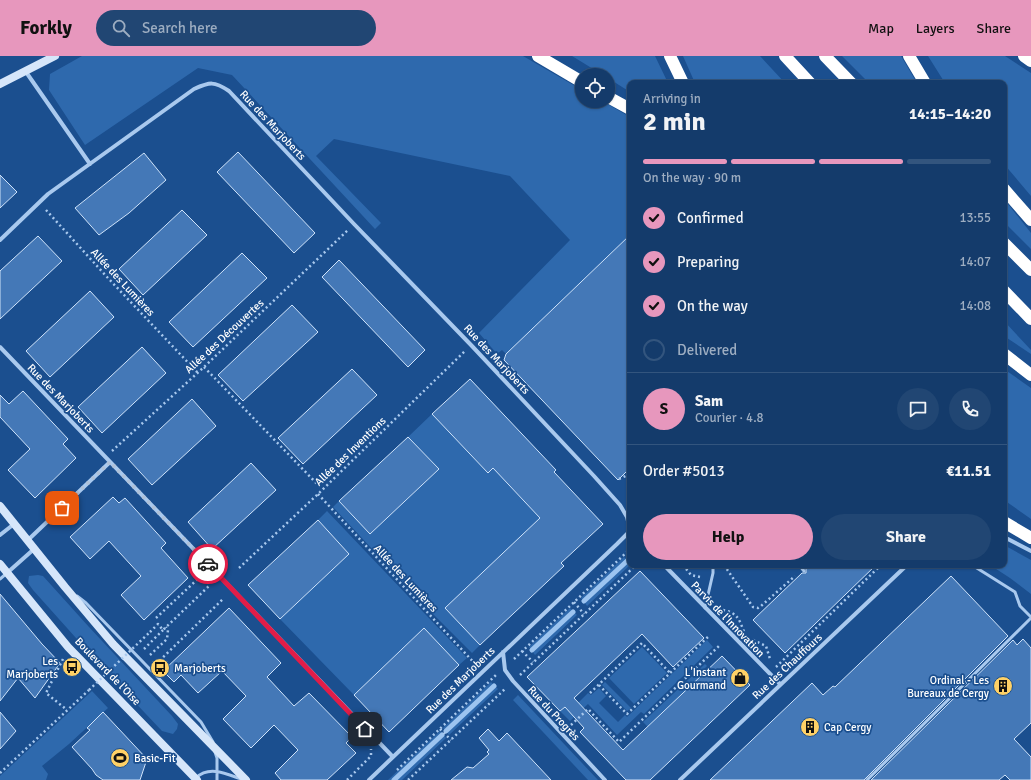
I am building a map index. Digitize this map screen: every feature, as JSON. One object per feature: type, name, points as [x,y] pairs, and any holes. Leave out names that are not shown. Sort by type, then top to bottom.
[{"type":"highway","points":[[538,56],[575,78]]},
{"type":"highway","points":[[670,56],[681,80]]},
{"type":"highway","points":[[785,56],[807,80]]},
{"type":"highway","points":[[825,56],[848,80]]},
{"type":"highway","points":[[909,56],[923,80]]},
{"type":"highway","points":[[1024,56],[1031,61]]},
{"type":"highway","points":[[615,101],[627,107]]},
{"type":"highway","points":[[1007,192],[1031,220]]},
{"type":"highway","points":[[1007,246],[1031,270]]},
{"type":"highway","points":[[1007,294],[1031,319]]},
{"type":"highway","points":[[1007,356],[1031,375]]},
{"type":"highway","points":[[1007,524],[1031,538]]},
{"type":"main road","points":[[0,84],[55,56]]},
{"type":"main road","name":"Boulevard de l'Oise","points":[[0,506],[113,644],[246,780]]},
{"type":"main road","name":"Boulevard de l'Oise","points":[[0,564],[68,647],[196,779]]},
{"type":"street","points":[[26,72],[90,164]]},
{"type":"street","name":"Rue des Marjoberts","points":[[0,240],[40,202],[194,89],[204,84],[218,84],[229,91],[354,224],[494,369],[594,476],[620,505],[627,516]]},
{"type":"street","name":"Rue des Marjoberts","points":[[0,347],[393,757]]},
{"type":"street","points":[[28,540],[110,462]]},
{"type":"street","points":[[0,535],[14,524]]},
{"type":"street","name":"Rue des Marjoberts","points":[[369,780],[627,535]]},
{"type":"street","points":[[1007,539],[1031,551]]},
{"type":"street","points":[[7,573],[34,549]]},
{"type":"street","name":"Parvis de l'Innovation","points":[[667,568],[780,684]]},
{"type":"street","name":"Rue des Chauffours","points":[[680,780],[904,568]]},
{"type":"street","name":"Rue du Progrès","points":[[503,652],[505,670],[513,681],[605,780]]},
{"type":"lane","points":[[706,608],[714,570],[712,568]]},
{"type":"lane","points":[[867,780],[1031,617],[1020,606],[1015,592],[977,568]]},
{"type":"lane","points":[[0,578],[7,573]]},
{"type":"lane","points":[[216,780],[217,752]]},
{"type":"lane","points":[[196,779],[205,772],[217,771],[243,780]]},
{"type":"path","name":"Allée des Lumières","points":[[40,202],[107,277],[197,372]]},
{"type":"path","name":"Allée des Découvertes","points":[[105,458],[204,367],[354,224]]},
{"type":"path","name":"Allée des Inventions","points":[[239,568],[318,494],[471,345]]},
{"type":"path","points":[[204,367],[322,489]]},
{"type":"path","points":[[619,479],[627,475]]},
{"type":"path","name":"Allée des Lumières","points":[[318,494],[482,672]]},
{"type":"path","points":[[408,780],[633,568]]},
{"type":"path","points":[[686,568],[692,575],[700,577],[710,588]]},
{"type":"path","points":[[726,568],[753,608],[758,608],[761,606],[795,576]]},
{"type":"path","points":[[770,674],[879,568]]},
{"type":"path","points":[[156,618],[201,576]]},
{"type":"path","points":[[142,651],[210,585]]},
{"type":"path","points":[[156,665],[224,599]]},
{"type":"path","points":[[574,602],[584,614]]},
{"type":"path","points":[[722,609],[732,612],[739,619],[744,633],[747,636]]},
{"type":"path","points":[[0,772],[158,624],[168,630],[167,639],[148,657]]},
{"type":"path","points":[[599,685],[627,714],[710,634]]},
{"type":"path","points":[[750,639],[766,646],[771,660],[777,666]]},
{"type":"path","points":[[590,693],[642,643],[670,673]]},
{"type":"path","points":[[571,724],[588,709],[619,742],[720,645]]},
{"type":"path","points":[[67,710],[46,692],[68,647]]},
{"type":"path","points":[[440,729],[451,740]]},
{"type":"path","points":[[346,780],[371,756],[371,750],[368,745]]},
{"type":"shaded area","points":[[82,56],[523,56],[575,86],[575,108],[614,108],[627,115],[627,238],[506,354],[502,350],[497,354],[479,333],[570,240],[510,176],[334,139],[316,156],[381,223],[375,229],[232,75],[198,68],[85,145],[49,90],[50,74]]},
{"type":"shaded area","points":[[572,56],[655,56],[667,80],[627,80],[627,90],[615,82],[615,68],[592,68]]},
{"type":"shaded area","points":[[683,56],[760,56],[782,80],[694,80]]},
{"type":"shaded area","points":[[842,56],[901,56],[915,80],[866,80]]},
{"type":"shaded area","points":[[928,56],[1005,56],[1031,73],[1031,196],[1007,168],[1007,80],[943,80]]},
{"type":"shaded area","points":[[1007,203],[1031,233],[1031,249],[1007,225]]},
{"type":"shaded area","points":[[1007,324],[1031,350],[1031,354],[1007,338]]},
{"type":"shaded area","points":[[1007,371],[1031,388],[1031,519],[1007,502]]},
{"type":"shaded area","points":[[432,414],[488,473],[498,464],[509,485],[524,501],[544,515],[480,645],[472,653],[429,610],[333,507],[339,501],[370,534],[439,469],[408,437]]},
{"type":"shaded area","points":[[327,511],[467,658],[459,665],[424,628],[354,695],[280,619],[349,554],[318,520]]},
{"type":"shaded area","points":[[1007,547],[1031,560],[1031,594],[995,568],[1007,568]]},
{"type":"shaded area","points":[[624,557],[627,560],[627,568],[587,606],[581,598]]},
{"type":"shaded area","points":[[29,576],[43,576],[172,716],[178,724],[177,729],[173,734],[162,731],[110,676],[33,590],[28,583]]},
{"type":"shaded area","points":[[570,608],[577,615],[535,655],[529,647]]},
{"type":"shaded area","points":[[707,640],[713,647],[644,714],[641,712],[617,735],[588,704],[570,721],[560,711],[570,703],[574,707],[588,693],[591,695],[599,688],[606,696],[599,703],[618,722],[625,715],[627,717]]},
{"type":"shaded area","points":[[642,647],[667,673],[634,704],[609,678]]},
{"type":"shaded area","points":[[705,664],[707,666],[701,672],[703,674],[648,727],[643,722]]},
{"type":"shaded area","points":[[491,682],[498,689],[449,735],[443,728]]},
{"type":"shaded area","points":[[605,682],[631,708],[627,711],[602,685]]},
{"type":"shaded area","points":[[92,691],[108,708],[69,744],[42,766],[48,774],[46,780],[0,780],[0,776]]},
{"type":"shaded area","points":[[518,695],[598,780],[588,780],[513,700]]},
{"type":"shaded area","points":[[560,717],[579,737],[576,740],[556,720]]},
{"type":"shaded area","points":[[440,731],[446,738],[402,780],[388,780]]},
{"type":"building","points":[[238,152],[315,233],[294,253],[217,172]]},
{"type":"building","points":[[144,153],[166,180],[129,213],[99,235],[75,208]]},
{"type":"building","points":[[0,175],[17,192],[0,208]]},
{"type":"building","points":[[182,210],[207,235],[143,295],[119,269]]},
{"type":"building","points":[[38,236],[62,261],[0,319],[0,271]]},
{"type":"building","points":[[627,238],[627,471],[618,480],[504,360],[506,354]]},
{"type":"building","points":[[242,253],[267,278],[193,347],[169,322]]},
{"type":"building","points":[[339,260],[425,350],[408,367],[322,277]]},
{"type":"building","points":[[90,291],[114,317],[50,377],[26,351]]},
{"type":"building","points":[[292,305],[318,332],[243,401],[218,375]]},
{"type":"building","points":[[142,347],[166,373],[102,433],[78,407]]},
{"type":"building","points":[[352,369],[377,395],[303,464],[278,438]]},
{"type":"building","points":[[470,379],[556,470],[554,472],[603,524],[561,563],[564,566],[480,645],[445,608],[540,518],[493,468],[488,473],[432,414]]},
{"type":"building","points":[[23,391],[68,439],[63,444],[76,458],[35,498],[8,470],[30,449],[0,417],[0,395],[9,404]]},
{"type":"building","points":[[192,399],[216,426],[152,485],[128,459]]},
{"type":"building","points":[[408,437],[439,469],[370,534],[339,501]]},
{"type":"building","points":[[251,463],[276,490],[212,549],[188,522]]},
{"type":"building","points":[[113,497],[119,503],[125,498],[166,543],[161,548],[188,578],[144,620],[121,595],[141,576],[109,541],[90,559],[70,537]]},
{"type":"building","points":[[318,520],[349,554],[280,619],[248,585]]},
{"type":"building","points":[[873,568],[785,653],[753,620],[802,573],[806,573],[806,569]]},
{"type":"building","points":[[640,571],[704,638],[673,667],[642,634],[574,698],[623,750],[722,656],[750,685],[650,780],[626,780],[580,732],[584,728],[565,707],[560,711],[527,677]]},
{"type":"building","points":[[951,576],[1008,636],[864,780],[710,780],[812,683],[823,695],[833,686],[835,687]]},
{"type":"building","points":[[0,594],[60,663],[35,698],[18,678],[0,701]]},
{"type":"building","points":[[229,608],[281,663],[267,677],[294,706],[309,693],[352,737],[346,743],[356,753],[327,780],[281,780],[275,773],[298,750],[274,725],[251,748],[223,719],[246,696],[222,671],[198,693],[181,675],[174,682],[163,671]]},
{"type":"building","points":[[424,628],[459,665],[389,732],[354,695]]},
{"type":"building","name":"Ordinal - Les Bureaux de Cergy","points":[[1023,639],[1031,648],[1031,723],[1014,739],[1031,757],[1031,780],[1010,780],[1005,775],[999,780],[871,780],[1013,640],[1017,645]]},
{"type":"building","points":[[0,712],[16,731],[0,749]]},
{"type":"building","points":[[103,712],[147,759],[140,780],[103,780],[96,775],[72,747],[90,730],[87,728]]},
{"type":"building","points":[[488,729],[499,741],[507,733],[551,780],[451,780],[467,767],[473,768],[489,754],[487,752],[489,750],[479,738]]},
{"type":"waterway","points":[[584,601],[627,561]]},
{"type":"waterway","points":[[532,650],[573,612]]},
{"type":"waterway","points":[[446,731],[494,686]]},
{"type":"waterway","points":[[394,780],[442,735]]},
{"type":"way so far","points":[[62,508],[110,462],[208,564]]},
{"type":"place","name":"Les Marjoberts","points":[[72,667]]},
{"type":"place","name":"Marjoberts","points":[[160,668]]},
{"type":"place","name":"L'Instant Gourmand","points":[[740,678]]},
{"type":"place","name":"Ordinal - Les Bureaux de Cergy","points":[[1003,686]]},
{"type":"place","name":"Cap Cergy","points":[[810,727]]},
{"type":"place","name":"Basic-Fit","points":[[120,758]]},
{"type":"route","points":[[208,564],[365,729]]}]
